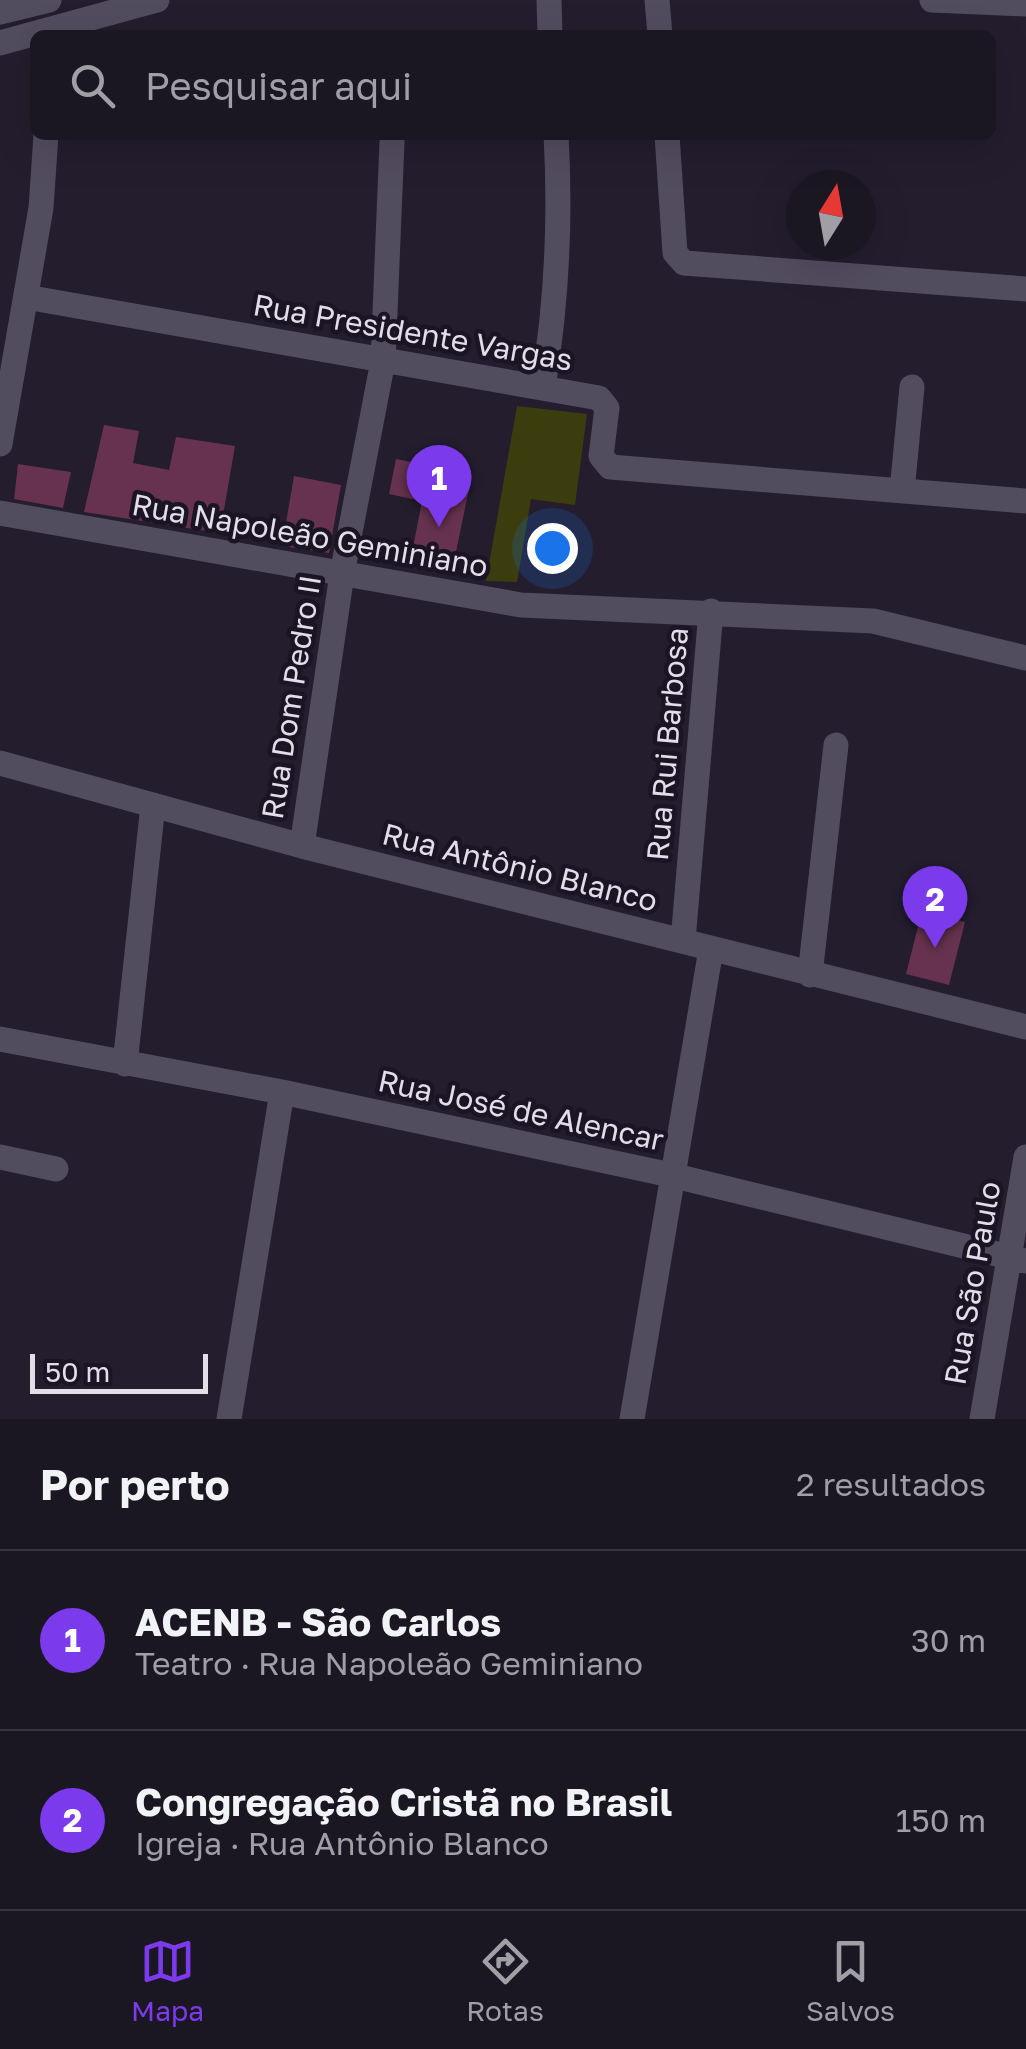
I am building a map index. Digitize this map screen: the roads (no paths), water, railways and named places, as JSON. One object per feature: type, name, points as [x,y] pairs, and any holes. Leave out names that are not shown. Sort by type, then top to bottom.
[{"type":"street","points":[[49,30],[157,0]]},
{"type":"street","points":[[548,0],[550,30]]},
{"type":"street","points":[[657,0],[660,30]]},
{"type":"street","points":[[932,0],[1026,4]]},
{"type":"street","points":[[0,12],[38,2],[35,30]]},
{"type":"street","points":[[0,43],[30,35]]},
{"type":"street","points":[[0,444],[41,208],[46,140]]},
{"type":"street","points":[[543,386],[562,218],[556,140]]},
{"type":"street","points":[[667,140],[675,253],[684,263],[1026,289]]},
{"type":"street","name":"Rua Dom Pedro II","points":[[302,846],[342,574],[384,361],[392,142]]},
{"type":"street","name":"Rua Presidente Vargas","points":[[26,297],[543,386],[604,402],[601,456],[610,467],[1026,500]]},
{"type":"street","points":[[902,491],[912,387]]},
{"type":"street","name":"Rua Napoleão Geminiano","points":[[0,514],[521,605],[874,620],[1026,658]]},
{"type":"street","name":"Rua Rui Barbosa","points":[[683,942],[711,611]]},
{"type":"street","points":[[810,975],[836,745]]},
{"type":"street","name":"Rua Antônio Blanco","points":[[0,763],[302,846],[1026,1027]]},
{"type":"street","points":[[125,1064],[153,806]]},
{"type":"street","points":[[632,1419],[711,948]]},
{"type":"street","name":"Rua José de Alencar","points":[[0,1039],[282,1092],[670,1175],[1017,1259]]},
{"type":"street","points":[[230,1419],[282,1092]]},
{"type":"street","points":[[0,1157],[56,1169]]},
{"type":"street","name":"Rua São Paulo","points":[[982,1419],[1017,1259],[1026,1157]]},
{"type":"place","name":"ACENB - São Carlos","points":[[439,527]]},
{"type":"place","name":"Congregação Cristã no Brasil","points":[[935,948]]}]
